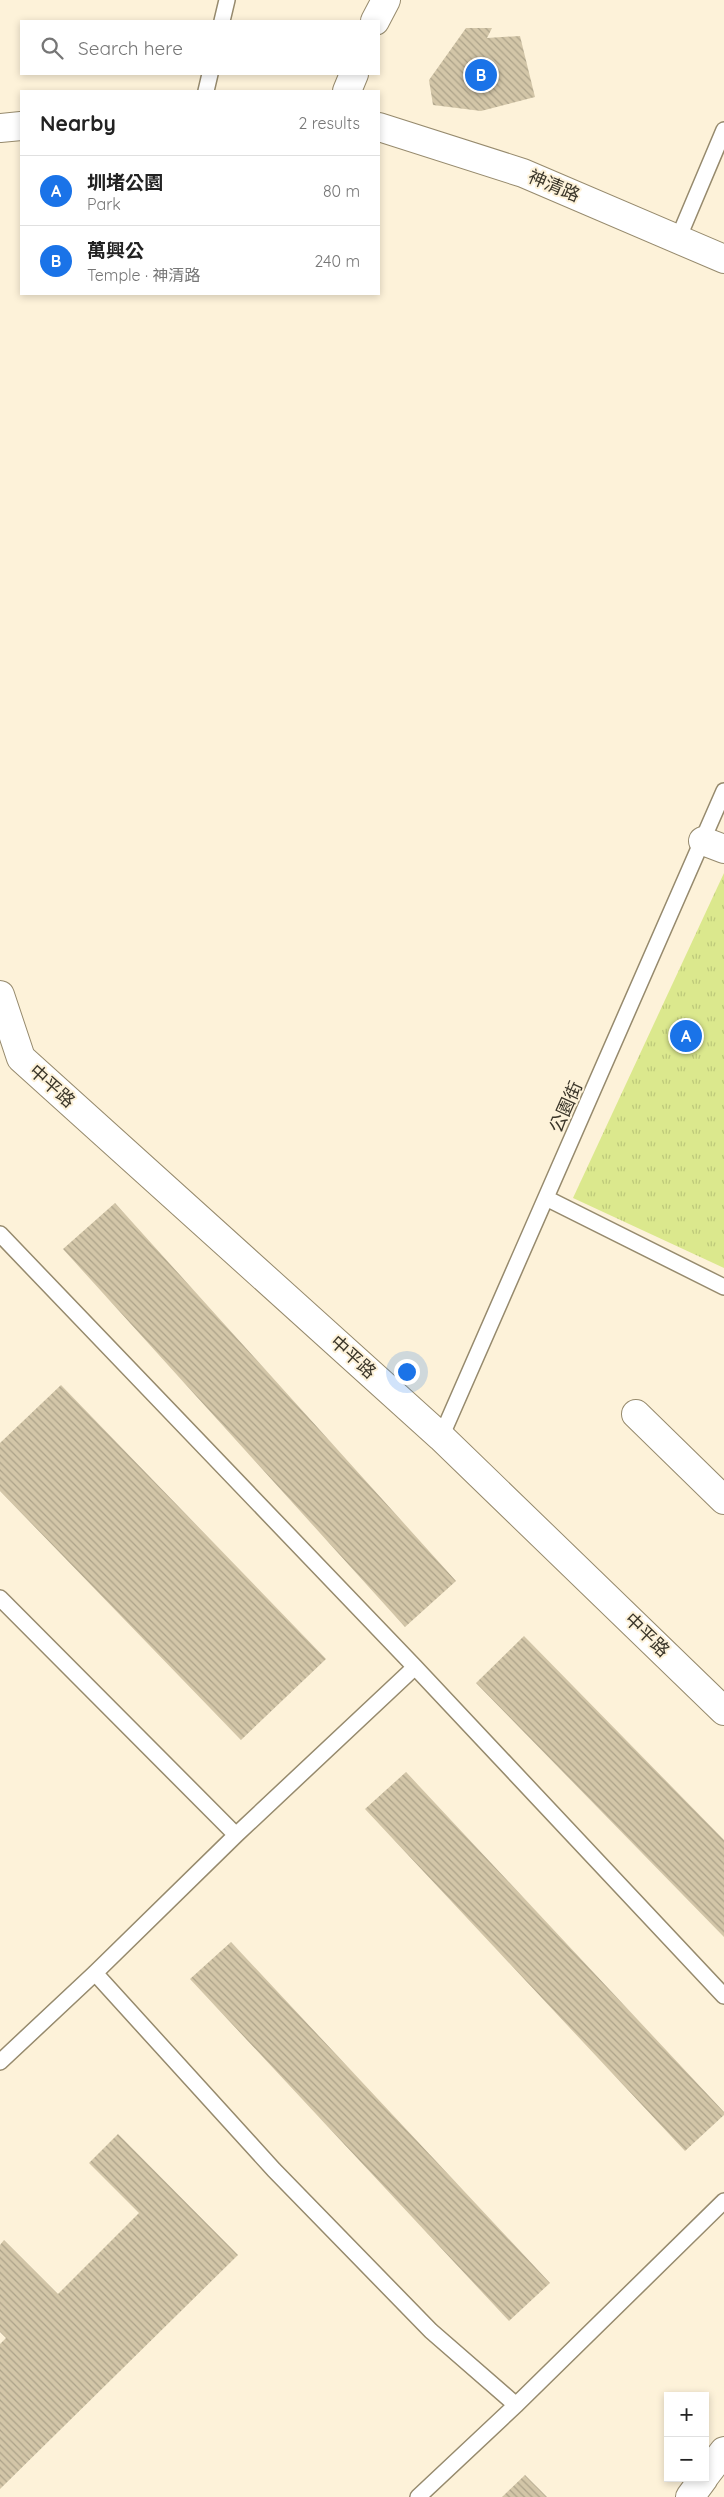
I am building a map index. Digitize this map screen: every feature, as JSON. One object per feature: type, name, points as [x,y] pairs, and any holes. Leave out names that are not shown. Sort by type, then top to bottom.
[{"type":"street","points":[[376,20],[386,0]]},
{"type":"street","points":[[347,90],[354,75]]},
{"type":"street","points":[[0,128],[20,126]]},
{"type":"street","name":"神清路","points":[[380,127],[523,172],[724,259]]},
{"type":"street","name":"中平路","points":[[0,995],[21,1058],[442,1437],[724,1711]]},
{"type":"street","points":[[636,1414],[724,1500]]},
{"type":"street","points":[[709,2472],[724,2451]]},
{"type":"street","points":[[690,2497],[701,2482]]},
{"type":"lane","points":[[222,20],[227,0]]},
{"type":"lane","points":[[206,90],[210,75]]},
{"type":"lane","points":[[678,239],[724,130]]},
{"type":"lane","name":"公園街","points":[[442,1437],[546,1198],[713,845],[724,791]]},
{"type":"lane","points":[[546,1198],[724,1287]]},
{"type":"lane","points":[[0,1234],[415,1667],[724,1996]]},
{"type":"lane","points":[[0,1598],[236,1835]]},
{"type":"lane","points":[[0,2062],[96,1973],[236,1835],[415,1667]]},
{"type":"lane","points":[[96,1973],[308,2205],[431,2331],[516,2405]]},
{"type":"lane","points":[[418,2497],[516,2405],[724,2201]]},
{"type":"green space","points":[[724,873],[724,1268],[573,1198]]},
{"type":"building","points":[[466,28],[492,28],[487,38],[520,36],[535,97],[481,111],[433,105],[429,80]]},
{"type":"building","points":[[115,1203],[456,1581],[405,1627],[63,1249]]},
{"type":"building","points":[[61,1385],[326,1659],[241,1740],[0,1491],[0,1443]]},
{"type":"building","points":[[524,1636],[724,1840],[724,1937],[476,1683]]},
{"type":"building","points":[[406,1772],[724,2112],[724,2115],[685,2151],[365,1809]]},
{"type":"building","points":[[231,1942],[550,2283],[509,2321],[190,1979]]},
{"type":"building","points":[[118,2134],[238,2255],[0,2489],[0,2344],[6,2338],[0,2332],[0,2245],[4,2240],[58,2294],[139,2213],[89,2163]]},
{"type":"building","points":[[525,2475],[547,2497],[502,2497]]},
{"type":"place","name":"萬興公","points":[[481,75]]},
{"type":"place","name":"圳堵公園","points":[[686,1036]]}]
